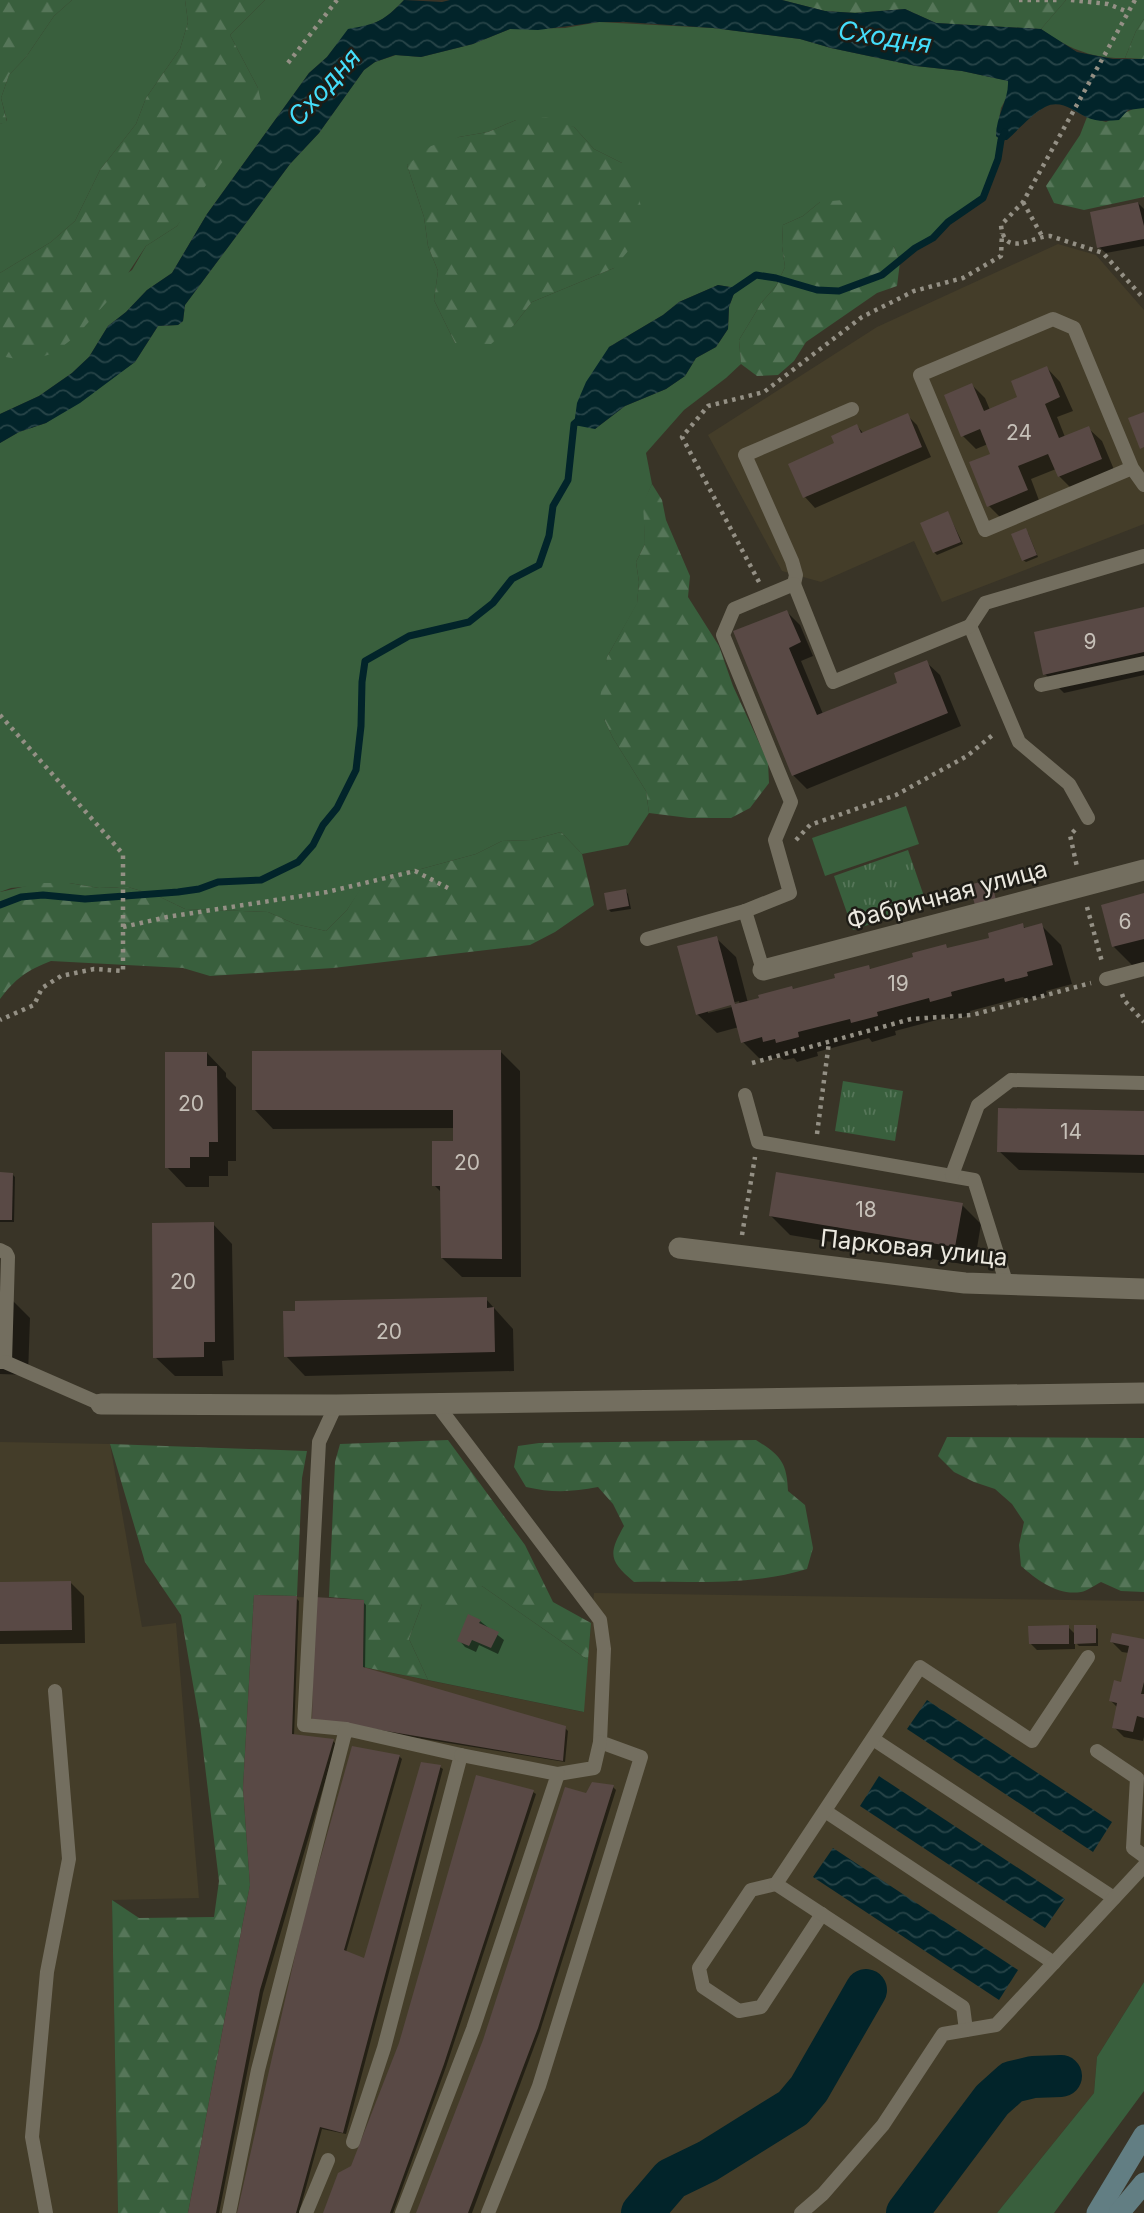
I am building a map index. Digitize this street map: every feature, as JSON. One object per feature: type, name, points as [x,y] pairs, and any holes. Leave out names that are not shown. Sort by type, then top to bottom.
[{"type":"main road","points":[[1097,2213],[1144,2135]]},
{"type":"main road","points":[[1119,2213],[1144,2183]]},
{"type":"street","name":"Фабричная улица","points":[[763,970],[1144,870]]},
{"type":"street","name":"Парковая улица","points":[[679,1248],[965,1283],[1144,1289]]},
{"type":"street","points":[[101,1404],[336,1405],[1144,1393]]},
{"type":"lane","points":[[1132,468],[985,530],[920,375],[1053,319],[1074,328],[1132,468],[1144,485]]},
{"type":"lane","points":[[852,409],[745,455],[792,561],[796,575],[794,584],[833,682],[970,626],[985,603],[1144,556]]},
{"type":"lane","points":[[647,939],[746,911],[790,893],[775,840],[791,802],[723,635],[734,609],[794,584]]},
{"type":"lane","points":[[970,626],[1019,742],[1069,784],[1088,818]]},
{"type":"lane","points":[[1041,685],[1144,663]]},
{"type":"lane","points":[[746,911],[763,970]]},
{"type":"lane","points":[[1111,978],[1144,969]]},
{"type":"lane","points":[[952,1175],[978,1105],[1011,1080],[1144,1083]]},
{"type":"lane","points":[[746,1094],[758,1142],[974,1180],[1007,1285]]},
{"type":"lane","points":[[0,1250],[8,1257],[2,1362],[101,1404]]},
{"type":"lane","points":[[336,1405],[319,1442],[304,1725],[346,1729],[558,1774],[594,1768],[600,1742],[604,1649],[600,1620],[435,1402]]},
{"type":"lane","points":[[822,1914],[761,2007],[739,2011],[703,1987],[699,1968],[751,1890],[776,1884],[920,1667],[1032,1741],[1088,1657]]},
{"type":"lane","points":[[46,2213],[32,2137],[47,1972],[69,1859],[55,1691]]},
{"type":"lane","points":[[229,2213],[258,2070],[346,1729]]},
{"type":"lane","points":[[873,1739],[1114,1898]]},
{"type":"lane","points":[[488,2213],[539,2086],[641,1757],[600,1742]]},
{"type":"lane","points":[[1097,1751],[1137,1778],[1133,1848],[1144,1856]]},
{"type":"lane","points":[[353,2142],[384,2048],[461,1755]]},
{"type":"lane","points":[[402,2213],[473,2029],[558,1774]]},
{"type":"lane","points":[[825,1811],[1054,1963]]},
{"type":"lane","points":[[802,2213],[823,2194],[883,2125],[943,2034],[996,2025],[1144,1866]]},
{"type":"lane","points":[[776,1884],[962,2007],[966,2030]]},
{"type":"lane","points":[[306,2213],[328,2160]]},
{"type":"path","points":[[288,63],[337,0]]},
{"type":"path","points":[[1019,0],[1061,0]]},
{"type":"path","points":[[1071,0],[1108,4],[1128,12]]},
{"type":"path","points":[[767,595],[682,437],[708,406],[764,392],[862,317],[914,291],[963,278],[1001,256],[1001,225],[1023,202],[1135,0]]},
{"type":"path","points":[[1023,202],[1042,236]]},
{"type":"path","points":[[1002,233],[1015,244],[1027,244],[1042,236],[1050,236],[1103,253],[1144,299]]},
{"type":"path","points":[[0,715],[123,853],[123,971],[94,969],[61,976],[42,988],[33,1005],[0,1020]]},
{"type":"path","points":[[780,857],[810,825],[896,795],[967,756],[1009,721]]},
{"type":"path","points":[[123,927],[167,917],[327,891],[415,871],[448,888]]},
{"type":"path","points":[[752,1063],[911,1019],[972,1015],[1111,978],[1124,1000],[1144,1022]]},
{"type":"path","points":[[814,1152],[829,1042]]},
{"type":"path","points":[[739,1255],[758,1142]]},
{"type":"shaded area","points":[[1058,244],[1096,255],[1144,310],[1144,524],[942,602],[914,541],[821,582],[782,571],[708,435],[877,327]]},
{"type":"shaded area","points":[[0,1442],[110,1444],[142,1627],[176,1623],[199,1898],[112,1900],[118,2213],[0,2213]]},
{"type":"shaded area","points":[[594,1593],[1144,1601],[1144,1982],[1097,2057],[1094,2093],[997,2213],[188,2213],[250,1885],[243,1788],[254,1595],[364,1600],[363,1667],[583,1712]]},
{"type":"green space","points":[[0,0],[72,0],[54,16],[26,57],[9,75],[1,98],[7,122],[0,124]]},
{"type":"green space","points":[[72,0],[185,0],[188,22],[180,49],[146,98],[136,124],[100,170],[75,221],[51,242],[0,273],[0,124],[7,121],[1,98],[9,75],[26,57],[54,16]]},
{"type":"green space","points":[[185,0],[265,0],[230,35],[258,88],[262,106],[177,226],[146,246],[115,293],[76,336],[54,353],[28,361],[0,356],[0,273],[51,242],[75,221],[100,170],[136,124],[146,98],[180,49],[188,22]]},
{"type":"green space","points":[[265,0],[404,0],[379,21],[348,30],[327,57],[309,73],[207,214],[172,273],[147,290],[108,326],[89,357],[72,373],[39,396],[0,414],[0,356],[132,270],[146,246],[177,226],[258,88],[230,35]]},
{"type":"green space","points":[[782,0],[1066,0],[1041,29],[936,23],[905,9],[855,13],[825,11]]},
{"type":"green space","points":[[1066,0],[1144,0],[1144,19],[1125,58],[1102,57],[1080,51],[1041,29]]},
{"type":"green space","points":[[1144,19],[1144,59],[1125,58],[1136,31]]},
{"type":"green space","points":[[599,22],[713,28],[800,39],[916,66],[962,71],[1009,81],[1008,95],[1001,108],[996,136],[1001,140],[998,159],[983,198],[948,222],[933,238],[915,248],[900,262],[894,247],[820,202],[803,216],[783,225],[785,267],[776,286],[762,302],[739,340],[741,364],[684,410],[646,453],[652,484],[644,502],[645,544],[636,562],[639,582],[637,604],[607,657],[604,719],[646,791],[649,813],[628,845],[582,854],[561,832],[531,840],[502,841],[476,854],[421,869],[390,874],[363,886],[347,910],[326,931],[295,924],[268,912],[185,909],[158,896],[128,887],[99,888],[69,883],[11,888],[0,892],[0,443],[19,432],[46,423],[135,362],[158,326],[178,325],[183,321],[185,305],[290,164],[319,133],[364,70],[375,62],[396,55],[421,57],[473,44],[510,29],[565,28]],"holes":[[[516,120],[574,127],[594,149],[622,163],[614,268],[532,302],[514,325],[455,343],[434,300],[438,271],[428,246],[424,217],[407,165],[459,137],[488,132]],[[718,285],[736,288],[729,307],[728,329],[716,347],[696,358],[685,376],[666,389],[625,406],[595,429],[609,347],[663,315],[679,302]]]},
{"type":"green space","points":[[1135,108],[1144,108],[1144,197],[1084,210],[1054,203],[1046,186],[1080,135],[1087,117],[1106,122]]},
{"type":"green space","points":[[546,117],[574,127],[594,149],[622,163],[637,188],[643,217],[633,245],[614,268],[532,302],[514,325],[491,344],[455,343],[434,300],[438,271],[428,246],[424,217],[407,165],[431,146],[488,132],[516,120]]},
{"type":"green space","points":[[843,200],[894,247],[900,262],[897,286],[877,293],[806,342],[794,361],[778,375],[757,376],[741,364],[739,340],[762,302],[776,286],[785,267],[783,225],[803,216],[820,202]]},
{"type":"green space","points":[[652,484],[662,500],[666,520],[690,576],[688,597],[719,646],[733,686],[768,762],[769,783],[750,808],[731,818],[689,818],[649,813],[646,791],[604,719],[600,698],[607,657],[637,603],[639,582],[636,562],[645,544],[643,502]]},
{"type":"green space","points":[[906,806],[919,844],[825,876],[812,838]]},
{"type":"green space","points":[[561,832],[582,854],[594,905],[555,932],[530,945],[333,968],[210,976],[183,968],[51,961],[22,976],[0,999],[0,892],[40,883],[69,883],[99,888],[128,887],[158,896],[185,909],[268,912],[295,924],[326,931],[347,910],[362,886],[390,874],[421,869],[476,854],[502,841],[531,840]]},
{"type":"green space","points":[[908,850],[927,905],[853,930],[834,876]]},
{"type":"green space","points":[[843,1081],[903,1091],[895,1141],[835,1131]]},
{"type":"green space","points":[[947,1437],[1144,1438],[1144,1592],[1121,1591],[1101,1582],[1083,1591],[1064,1592],[1048,1586],[1027,1571],[1021,1566],[1019,1545],[1024,1522],[1012,1504],[995,1489],[954,1472],[938,1456]]},
{"type":"green space","points":[[448,1440],[525,1545],[553,1602],[591,1623],[588,1660],[482,1586],[460,1627],[422,1604],[409,1639],[428,1680],[363,1667],[364,1600],[329,1597],[335,1462],[340,1444]]},
{"type":"green space","points":[[756,1440],[781,1460],[788,1491],[805,1505],[813,1548],[807,1569],[743,1580],[634,1582],[620,1568],[614,1557],[615,1544],[624,1526],[613,1504],[598,1487],[562,1491],[526,1487],[514,1467],[518,1446],[539,1443]]},
{"type":"green space","points":[[110,1444],[307,1451],[302,1478],[297,1596],[254,1595],[243,1788],[250,1885],[188,2213],[118,2213],[112,1900],[139,1918],[214,1917],[219,1881],[200,1725],[181,1615],[145,1562]]},
{"type":"green space","points":[[482,1586],[588,1660],[584,1712],[428,1680],[409,1639],[422,1604]]},
{"type":"green space","points":[[1144,1982],[1144,2091],[1054,2213],[997,2213],[1094,2093],[1097,2057]]},
{"type":"water","name":"Сходня","points":[[404,0],[782,0],[825,11],[855,13],[905,9],[936,23],[1041,29],[1077,52],[1113,59],[1144,59],[1144,108],[1128,110],[1119,120],[1102,121],[1090,119],[1062,105],[1051,105],[1035,114],[1007,140],[1001,140],[996,136],[1008,81],[962,71],[916,66],[800,39],[713,28],[599,22],[538,30],[510,29],[473,44],[421,57],[395,55],[375,62],[364,70],[319,133],[290,164],[185,305],[183,321],[178,325],[158,326],[135,362],[80,403],[46,423],[19,432],[0,443],[0,414],[39,396],[72,373],[89,357],[108,326],[147,290],[172,273],[207,214],[309,73],[327,57],[348,29],[379,20]]},
{"type":"water","points":[[718,285],[736,288],[729,307],[728,329],[716,347],[696,358],[685,376],[666,389],[625,406],[595,429],[574,425],[577,403],[586,382],[609,347],[663,315],[679,302]]},
{"type":"water","points":[[927,1700],[1112,1822],[1093,1852],[907,1729]]},
{"type":"water","points":[[879,1776],[1065,1899],[1045,1928],[860,1806]]},
{"type":"water","points":[[833,1848],[1018,1970],[999,2000],[813,1877]]},
{"type":"building","points":[[1138,202],[1144,239],[1097,248],[1090,212]]},
{"type":"building","points":[[1047,366],[1060,397],[1045,404],[1059,438],[1089,426],[1102,459],[1058,477],[1048,454],[1018,466],[1028,490],[987,507],[969,462],[990,454],[980,429],[961,437],[944,395],[972,383],[984,411],[1017,397],[1011,381]]},
{"type":"building","points":[[1144,412],[1144,447],[1140,449],[1128,418]]},
{"type":"building","points":[[908,413],[922,447],[803,498],[788,464],[834,443],[831,436],[857,424],[861,433]]},
{"type":"building","points":[[948,511],[961,542],[933,553],[920,523]]},
{"type":"building","points":[[1026,528],[1037,555],[1022,561],[1011,534]]},
{"type":"building","points":[[1144,607],[1144,652],[1043,675],[1034,632]]},
{"type":"building","points":[[787,610],[801,642],[789,648],[817,715],[897,683],[894,673],[927,660],[948,713],[792,776],[733,631]]},
{"type":"building","points":[[991,879],[996,900],[975,905],[969,885]]},
{"type":"building","points":[[626,889],[629,906],[607,910],[604,893]]},
{"type":"building","points":[[1144,893],[1144,939],[1112,947],[1101,905]]},
{"type":"building","points":[[1023,923],[1024,928],[1042,923],[1053,965],[1027,972],[1028,976],[1005,982],[1004,978],[951,992],[952,996],[930,1002],[929,998],[877,1012],[878,1016],[851,1023],[850,1019],[798,1032],[799,1037],[776,1043],[775,1039],[763,1042],[762,1037],[741,1043],[731,1005],[696,1015],[677,946],[717,936],[735,1004],[792,986],[793,989],[835,978],[834,974],[869,965],[870,969],[913,957],[912,953],[946,944],[947,948],[989,938],[988,933]]},
{"type":"building","points":[[501,1050],[502,1259],[441,1258],[440,1186],[432,1186],[432,1141],[453,1141],[453,1110],[252,1110],[252,1051]]},
{"type":"building","points":[[165,1052],[207,1052],[207,1066],[217,1066],[218,1142],[209,1142],[209,1157],[190,1157],[190,1168],[165,1168]]},
{"type":"building","points":[[998,1108],[1144,1111],[1144,1155],[997,1152]]},
{"type":"building","points":[[0,1172],[13,1173],[12,1220],[0,1220]]},
{"type":"building","points":[[776,1172],[963,1203],[955,1247],[769,1216]]},
{"type":"building","points":[[214,1222],[215,1342],[204,1342],[204,1357],[153,1358],[152,1223]]},
{"type":"building","points":[[487,1297],[487,1308],[494,1307],[495,1352],[284,1357],[283,1311],[295,1311],[295,1301]]},
{"type":"building","points":[[71,1581],[72,1630],[0,1631],[0,1582]]},
{"type":"building","points":[[254,1595],[297,1596],[292,1734],[334,1739],[260,1990],[216,2213],[188,2213],[250,1885],[243,1788]]},
{"type":"building","points":[[314,1597],[364,1600],[363,1667],[566,1726],[563,1761],[339,1723],[312,1723]]},
{"type":"building","points":[[468,1614],[481,1620],[479,1623],[499,1632],[491,1648],[472,1640],[469,1646],[457,1641]]},
{"type":"building","points":[[1069,1625],[1069,1644],[1029,1644],[1028,1626]]},
{"type":"building","points":[[1074,1625],[1096,1625],[1096,1643],[1074,1644]]},
{"type":"building","points":[[1112,1633],[1144,1639],[1144,1682],[1141,1694],[1144,1694],[1144,1718],[1137,1716],[1133,1732],[1112,1728],[1117,1703],[1109,1701],[1114,1680],[1121,1682],[1129,1646],[1110,1642]]},
{"type":"building","points":[[352,1746],[400,1755],[344,1950],[364,1958],[421,1762],[441,1765],[343,2133],[320,2127],[296,2213],[237,2213],[303,1920]]},
{"type":"building","points":[[476,1775],[534,1790],[444,2064],[390,2213],[323,2213],[338,2173],[351,2166],[399,2043]]},
{"type":"building","points":[[592,1782],[614,1785],[538,2028],[468,2213],[416,2213],[483,2040],[565,1787],[586,1793]]},
{"type":"waterway","points":[[731,292],[756,275],[817,290],[839,291],[882,275],[915,248],[933,238],[948,222],[983,198],[1005,132]]},
{"type":"waterway","points":[[0,905],[21,897],[43,895],[85,899],[199,889],[218,882],[261,880],[298,862],[313,845],[323,825],[337,808],[356,770],[365,661],[409,636],[469,622],[493,603],[512,579],[539,565],[549,536],[553,506],[568,480],[574,424],[580,419]]},
{"type":"waterway","points":[[642,2213],[671,2179],[708,2161],[793,2108],[809,2089],[866,1990]]},
{"type":"waterway","points":[[907,2213],[992,2100],[1012,2082],[1033,2077],[1061,2076]]}]
